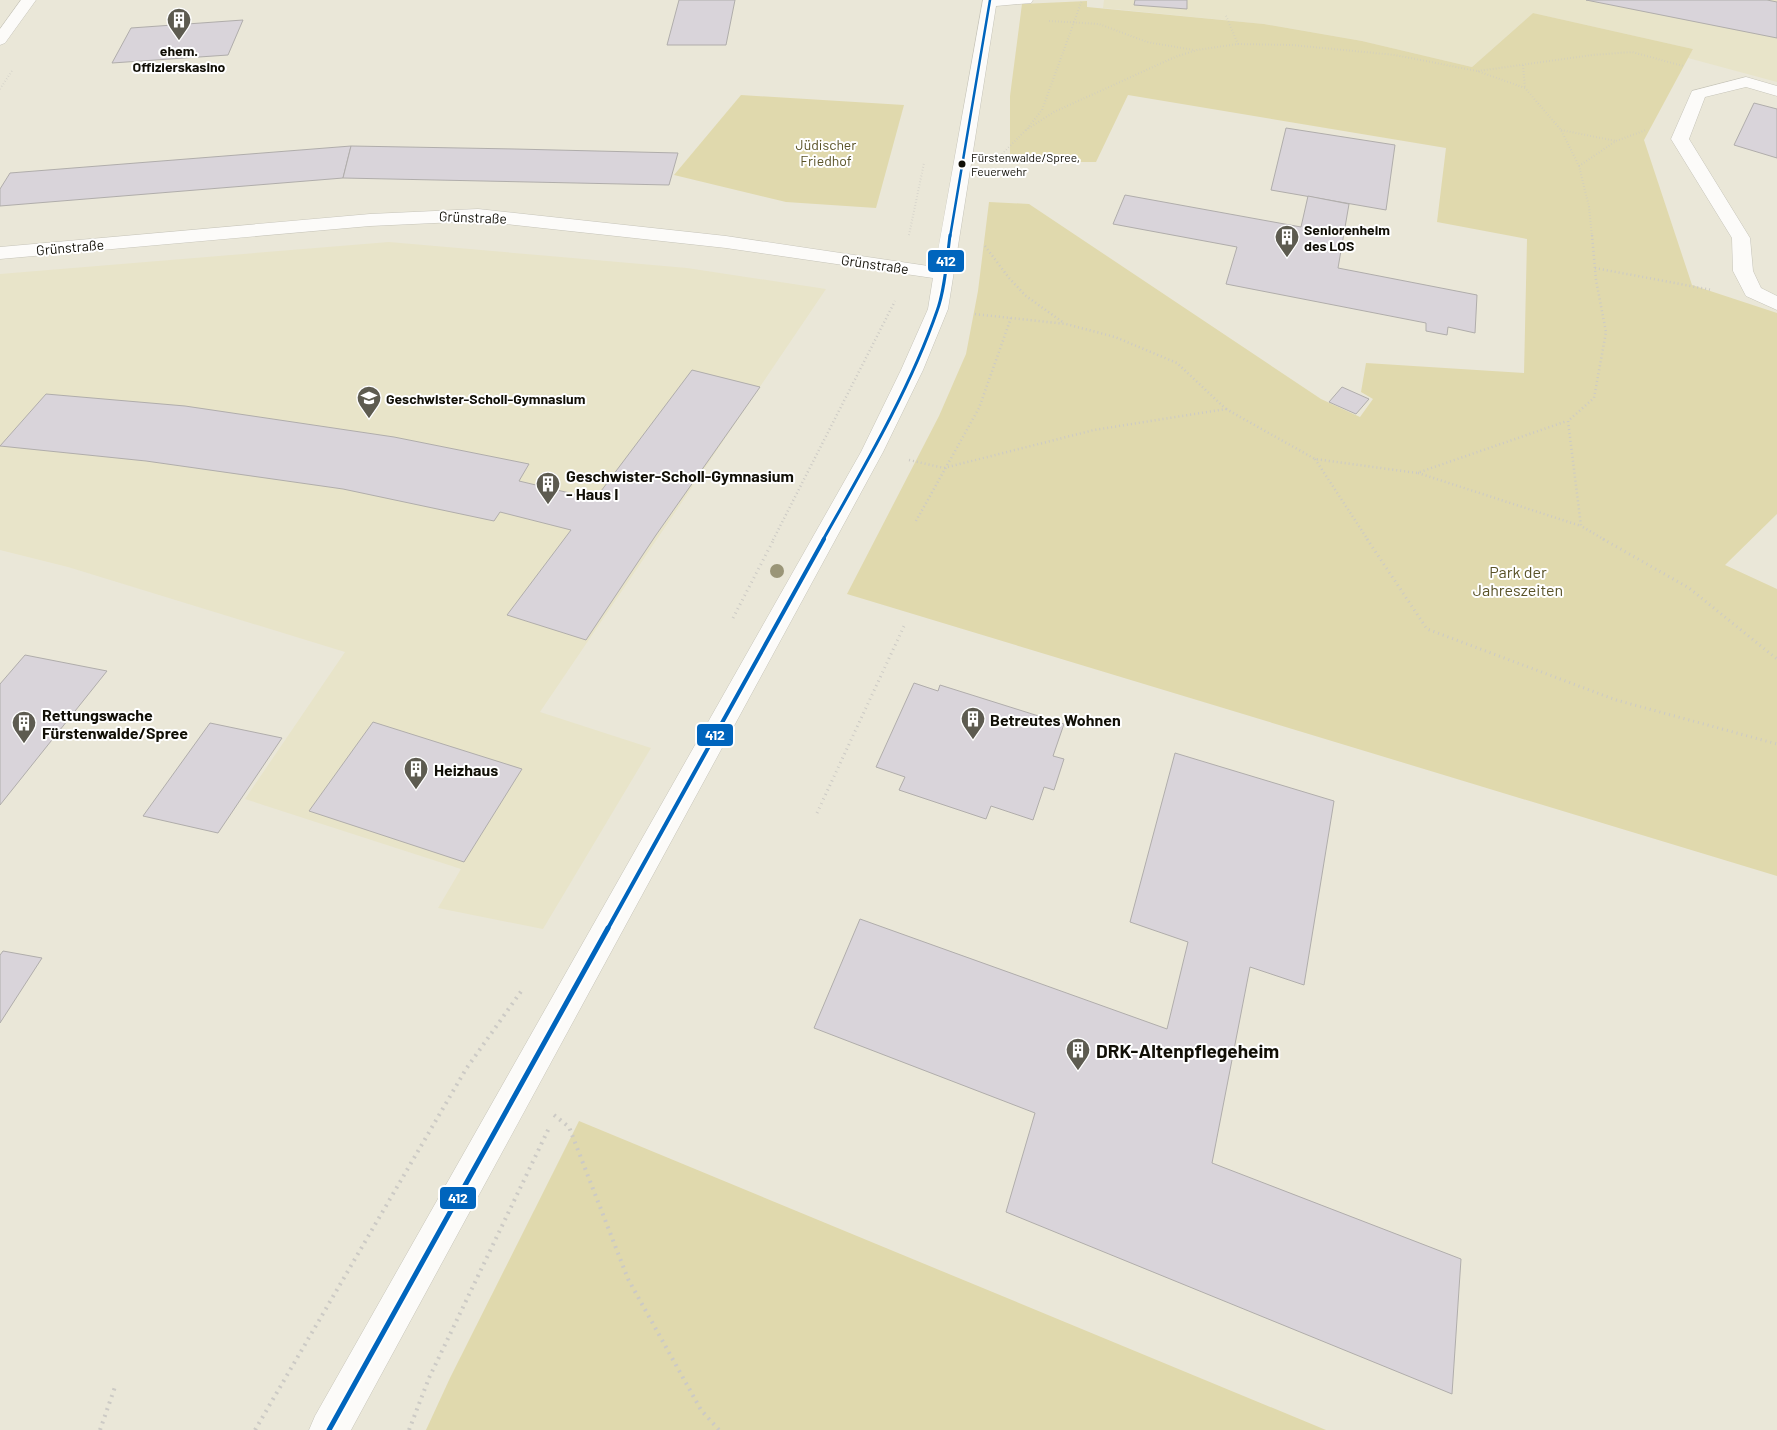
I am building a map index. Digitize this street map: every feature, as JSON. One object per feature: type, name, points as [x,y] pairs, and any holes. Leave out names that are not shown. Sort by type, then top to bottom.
[{"type":"street","points":[[0,40],[29,0]]},
{"type":"street","points":[[329,1430],[872,452],[912,370],[938,309],[990,1],[1026,0]]},
{"type":"street","points":[[1773,303],[1753,292],[1743,271],[1741,238],[1680,139],[1698,94],[1746,82],[1777,91]]},
{"type":"street","name":"Grünstraße","points":[[0,253],[370,220],[478,215],[726,242],[944,274]]},
{"type":"path","points":[[999,159],[1003,151],[1026,130],[1042,110],[1072,22],[1082,0]]},
{"type":"path","points":[[1226,16],[1238,44]]},
{"type":"path","points":[[986,24],[1056,21],[1099,24],[1147,42],[1197,50]]},
{"type":"path","points":[[1026,130],[1054,112],[1175,57],[1197,50],[1238,44],[1292,44],[1395,55],[1477,71],[1525,88],[1561,130],[1579,166],[1589,208],[1595,268],[1606,332],[1594,398],[1568,421],[1417,473]]},
{"type":"path","points":[[1477,71],[1592,55],[1632,52]]},
{"type":"path","points":[[1523,66],[1525,88]]},
{"type":"path","points":[[1579,166],[1616,142],[1690,114]]},
{"type":"path","points":[[1561,130],[1616,142]]},
{"type":"path","points":[[980,238],[1009,278],[1026,296],[1066,324]]},
{"type":"path","points":[[732,620],[894,304],[909,268]]},
{"type":"path","points":[[1595,268],[1773,303]]},
{"type":"path","points":[[938,309],[1066,324],[1115,337],[1177,363],[1226,409],[1315,458],[1417,473],[1581,526],[1688,588],[1777,659]]},
{"type":"path","points":[[916,521],[979,408],[1011,318]]},
{"type":"path","points":[[872,452],[944,468],[1094,430],[1226,409]]},
{"type":"path","points":[[1568,421],[1581,526]]},
{"type":"path","points":[[1315,458],[1427,629],[1616,700],[1777,744]]},
{"type":"path","points":[[817,813],[905,624]]},
{"type":"path","points":[[255,1430],[466,1069],[528,982]]},
{"type":"path","points":[[519,1086],[569,1127],[628,1279],[701,1410],[719,1430]]},
{"type":"path","points":[[100,1430],[116,1384]]},
{"type":"shaded area","points":[[1104,0],[1777,0],[1777,82],[1688,58],[1693,49],[1533,13],[1472,67],[1362,41],[1264,24],[1103,8]]},
{"type":"shaded area","name":"Geschwister-Scholl-Gymnasium","points":[[389,242],[687,268],[826,289],[540,712],[651,748],[543,929],[438,908],[461,869],[245,799],[345,652],[68,567],[0,550],[0,274]]},
{"type":"green space","name":"Park der Jahreszeiten","points":[[1087,1],[1087,7],[1264,24],[1362,41],[1472,67],[1533,13],[1693,49],[1644,140],[1692,285],[1777,313],[1777,514],[1725,565],[1777,589],[1777,876],[847,594],[939,416],[966,354],[978,291],[989,202],[1029,204],[1321,399],[1360,417],[1373,399],[1361,392],[1366,363],[1524,373],[1527,239],[1437,222],[1446,148],[1128,95],[1096,162],[1010,162],[1010,96],[1022,4]]},
{"type":"green space","name":"Jüdischer Friedhof","points":[[741,95],[904,105],[876,208],[786,202],[674,175]]},
{"type":"green space","points":[[579,1121],[1326,1430],[426,1430],[450,1378]]},
{"type":"building","points":[[679,0],[735,0],[726,45],[667,45]]},
{"type":"building","points":[[1135,0],[1187,0],[1187,9],[1134,5]]},
{"type":"building","points":[[1586,0],[1767,0],[1777,2],[1777,38]]},
{"type":"building","name":"ehem. Offizierskasino","points":[[243,20],[228,55],[112,63],[131,28]]},
{"type":"building","points":[[1754,103],[1777,109],[1777,158],[1734,145]]},
{"type":"building","points":[[1286,128],[1395,145],[1386,210],[1271,190]]},
{"type":"building","points":[[351,146],[343,178],[0,206],[0,189],[10,173]]},
{"type":"building","points":[[351,146],[678,153],[669,185],[343,178]]},
{"type":"building","name":"Seniorenheim des LOS","points":[[1125,195],[1301,227],[1308,196],[1349,204],[1338,268],[1477,295],[1475,333],[1448,327],[1447,335],[1426,331],[1426,323],[1226,284],[1237,247],[1113,224]]},
{"type":"building","name":"Geschwister-Scholl-Gymnasium - Haus I","points":[[692,370],[760,387],[656,535],[586,640],[507,615],[571,530],[500,512],[494,521],[343,489],[146,461],[0,446],[46,394],[185,406],[394,437],[529,464],[519,481],[595,499]]},
{"type":"building","points":[[1342,387],[1369,399],[1356,414],[1329,402]]},
{"type":"building","name":"Rettungswache Fürstenwalde/Spree","points":[[25,655],[107,671],[0,805],[0,684]]},
{"type":"building","name":"Betreutes Wohnen","points":[[914,683],[938,691],[940,685],[1064,724],[1053,756],[1064,759],[1054,790],[1044,787],[1033,820],[991,806],[986,819],[899,790],[905,777],[876,767]]},
{"type":"building","name":"Heizhaus","points":[[373,722],[522,769],[464,862],[309,811]]},
{"type":"building","points":[[210,723],[282,738],[218,833],[143,816]]},
{"type":"building","name":"DRK-Altenpflegeheim","points":[[1175,753],[1334,801],[1304,985],[1250,967],[1212,1163],[1461,1259],[1452,1394],[1006,1212],[1035,1113],[814,1028],[860,919],[1167,1029],[1188,942],[1130,922]]},
{"type":"building","points":[[3,951],[42,958],[0,1023],[0,955]]},
{"type":"transit line","name":"412","points":[[329,1430],[872,452],[912,370],[938,309],[990,0]]},
{"type":"place","name":"ehem. Offizierskasino","points":[[179,41]]},
{"type":"place","name":"Fürstenwalde/Spree, Feuerwehr","points":[[962,164]]},
{"type":"place","name":"Seniorenheim des LOS","points":[[1287,258]]},
{"type":"place","name":"Geschwister-Scholl-Gymnasium","points":[[369,419]]},
{"type":"place","name":"Geschwister-Scholl-Gymnasium - Haus I","points":[[548,505]]},
{"type":"place","name":"Betreutes Wohnen","points":[[973,740]]},
{"type":"place","name":"Rettungswache Fürstenwalde/Spree","points":[[24,744]]},
{"type":"place","name":"Heizhaus","points":[[416,790]]},
{"type":"place","name":"DRK-Altenpflegeheim","points":[[1078,1071]]}]
